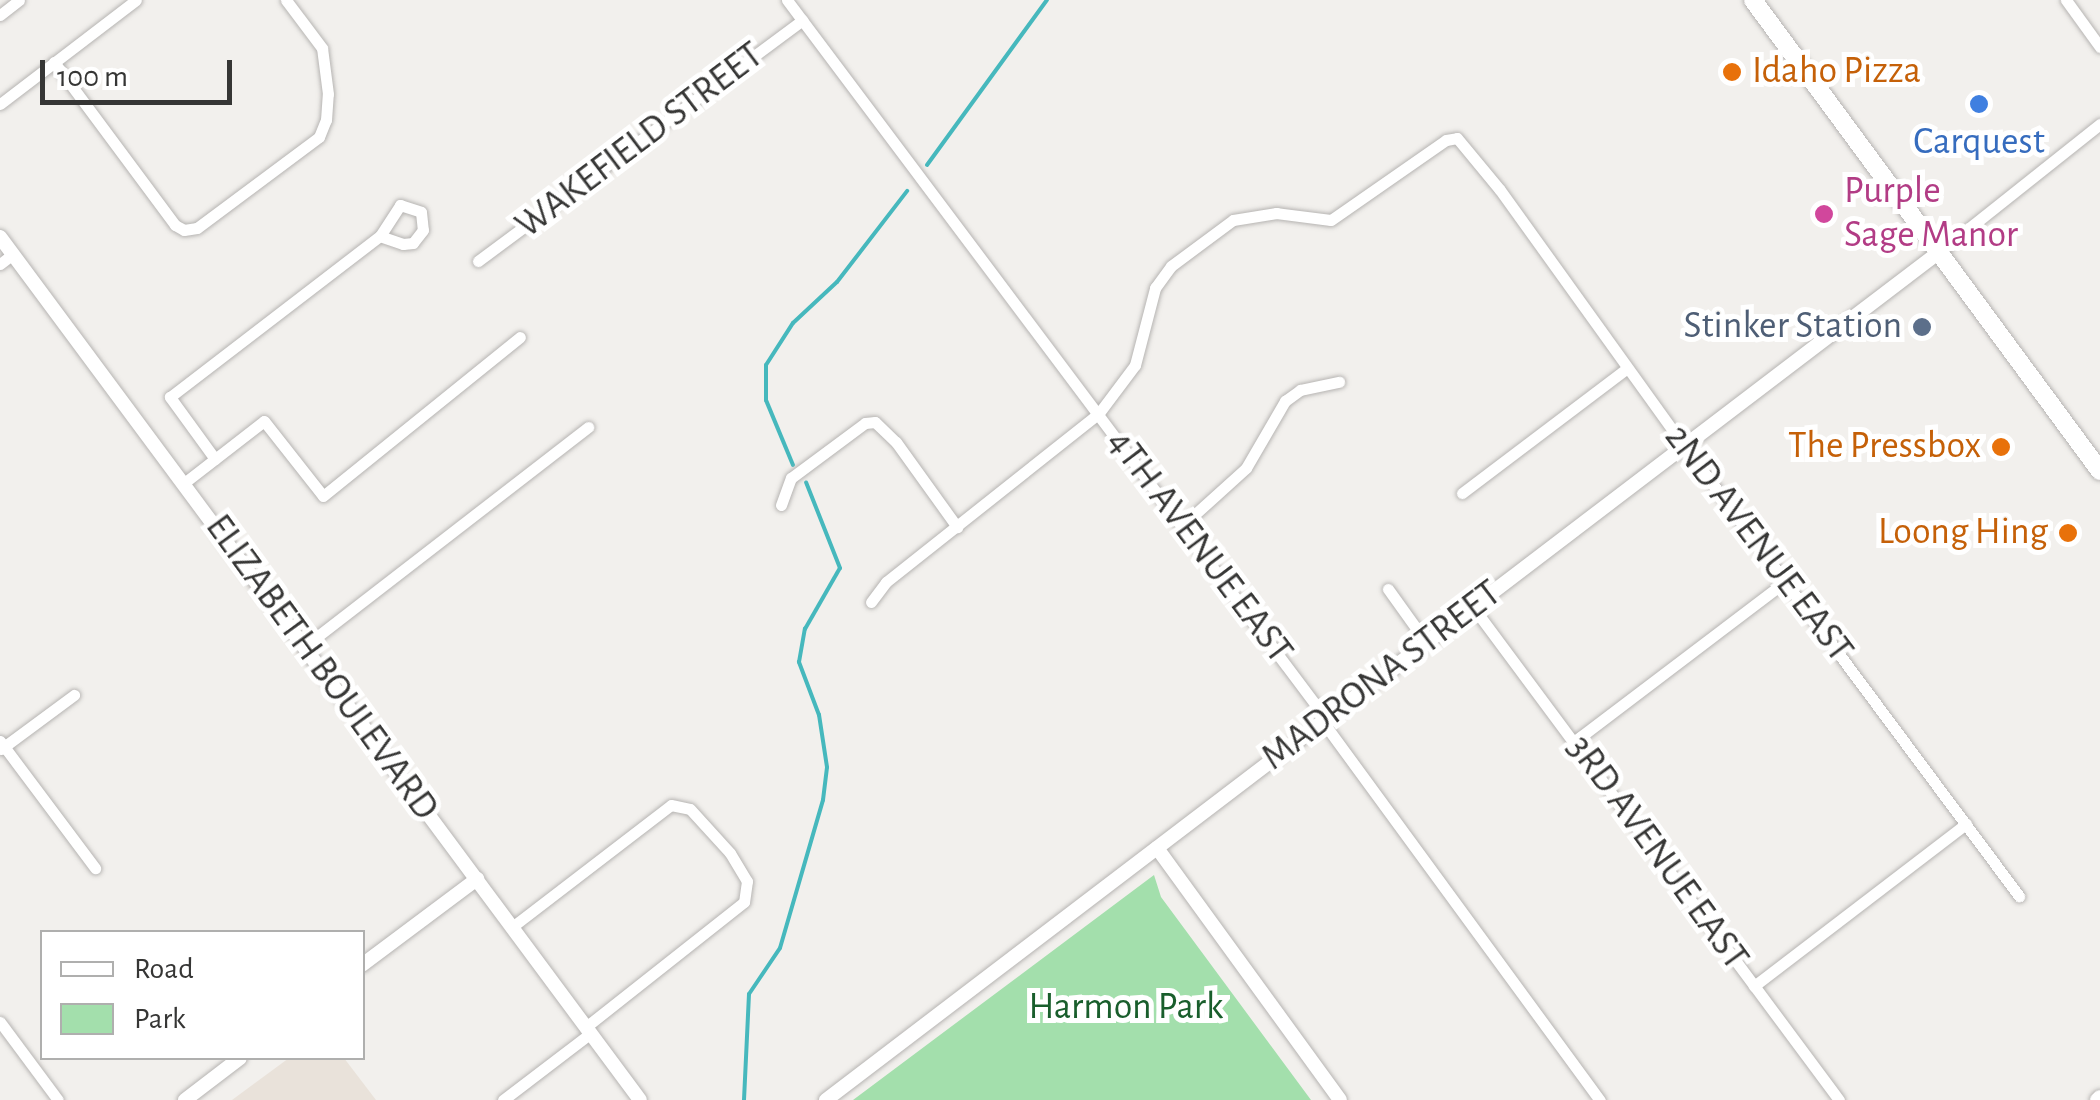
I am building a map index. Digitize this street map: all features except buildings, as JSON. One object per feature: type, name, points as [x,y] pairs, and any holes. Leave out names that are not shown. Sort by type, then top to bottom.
[{"type":"main road","points":[[1753,0],[2100,471]]},
{"type":"street","points":[[0,14],[18,0]]},
{"type":"street","points":[[0,104],[136,0]]},
{"type":"street","points":[[54,62],[174,225],[184,230],[198,228],[319,137],[326,120],[328,94],[322,48],[286,0]]},
{"type":"street","name":"4TH AVENUE EAST","points":[[788,0],[1183,525],[1315,704],[1322,722],[1600,1100]]},
{"type":"street","points":[[2066,0],[2100,47]]},
{"type":"street","name":"WAKEFIELD STREET","points":[[478,261],[802,20]]},
{"type":"street","points":[[1938,252],[2100,124]]},
{"type":"street","name":"2ND AVENUE EAST","points":[[1099,413],[1135,365],[1156,288],[1170,266],[1233,220],[1276,213],[1331,220],[1446,140],[1457,138],[1500,190],[1685,448],[2019,896]]},
{"type":"street","name":"ELIZABETH BOULEVARD","points":[[0,236],[640,1100]]},
{"type":"street","points":[[215,460],[170,398],[380,236]]},
{"type":"street","name":"MADRONA STREET","points":[[826,1100],[1938,252]]},
{"type":"street","points":[[0,264],[13,254]]},
{"type":"street","points":[[184,484],[264,421],[323,496],[520,337]]},
{"type":"street","points":[[1462,493],[1627,368]]},
{"type":"street","points":[[1183,525],[1246,468],[1284,402],[1300,390],[1339,382]]},
{"type":"street","points":[[871,602],[886,582],[1099,413]]},
{"type":"street","points":[[781,505],[791,478],[865,422],[874,422],[896,442],[957,527]]},
{"type":"street","points":[[304,646],[588,427]]},
{"type":"street","points":[[1575,742],[1786,581]]},
{"type":"street","points":[[1388,590],[1426,642]]},
{"type":"street","name":"3RD AVENUE EAST","points":[[1473,608],[1839,1100]]},
{"type":"street","points":[[74,695],[1,745],[95,868]]},
{"type":"street","points":[[503,1100],[744,902],[747,880],[730,853],[690,809],[671,805],[512,927]]},
{"type":"street","points":[[1754,986],[1966,824]]},
{"type":"street","points":[[1157,848],[1340,1100]]},
{"type":"street","points":[[365,963],[477,879]]},
{"type":"street","points":[[0,1022],[58,1100]]},
{"type":"street","points":[[185,1100],[237,1060]]},
{"type":"shaded area","points":[[286,1060],[346,1060],[376,1100],[232,1100]]},
{"type":"green space","name":"Harmon Park","points":[[1154,875],[1161,897],[1311,1100],[853,1100]]},
{"type":"waterway","points":[[927,165],[1047,0]]},
{"type":"waterway","points":[[793,465],[766,400],[766,365],[793,323],[837,282],[907,191]]},
{"type":"waterway","points":[[744,1100],[749,994],[780,948],[823,800],[827,767],[819,715],[799,662],[805,629],[840,568],[806,482]]},
{"type":"place","name":"Idaho Pizza","points":[[1732,72]]},
{"type":"place","name":"Carquest","points":[[1979,104]]},
{"type":"place","name":"Purple Sage Manor","points":[[1824,214]]},
{"type":"place","name":"Stinker Station","points":[[1922,327]]},
{"type":"place","name":"The Pressbox","points":[[2001,447]]},
{"type":"place","name":"Loong Hing","points":[[2068,533]]}]
